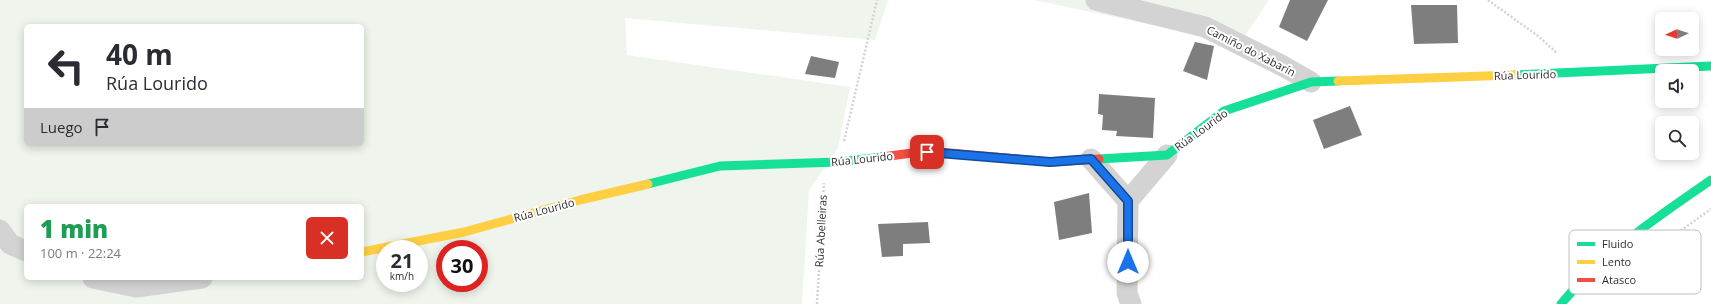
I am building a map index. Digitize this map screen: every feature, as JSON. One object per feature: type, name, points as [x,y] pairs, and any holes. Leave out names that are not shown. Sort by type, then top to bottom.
[{"type":"street","name":"Camiño do Xabarín","points":[[1096,0],[1205,28],[1283,66],[1311,82]]},
{"type":"street","name":"Rúa Lourido","points":[[364,252],[464,232],[580,200],[720,166],[839,162],[927,152],[1050,162],[1167,155],[1224,111],[1311,82],[1580,73],[1711,66]]},
{"type":"street","points":[[1131,304],[1128,293],[1128,201],[1167,155]]},
{"type":"street","points":[[1091,159],[1128,201]]},
{"type":"street","points":[[1641,230],[1711,180]]},
{"type":"street","points":[[0,230],[10,244],[24,250]]},
{"type":"street","points":[[102,280],[136,287],[187,280]]},
{"type":"street","points":[[1561,304],[1569,293]]},
{"type":"path","points":[[839,162],[876,0]]},
{"type":"path","points":[[1488,0],[1538,36],[1580,73]]},
{"type":"path","name":"Rúa Abelleiras","points":[[817,304],[824,182],[839,162]]},
{"type":"path","points":[[1682,230],[1711,209]]},
{"type":"shaded area","points":[[0,0],[888,0],[875,40],[625,18],[627,55],[850,87],[838,148],[809,190],[802,304],[0,304]]},
{"type":"shaded area","points":[[1034,0],[1269,0],[1245,36],[1153,25]]},
{"type":"building","points":[[1290,0],[1328,0],[1307,41],[1279,27]]},
{"type":"building","points":[[1411,5],[1457,5],[1458,43],[1414,44]]},
{"type":"building","points":[[1195,42],[1214,46],[1207,80],[1183,71]]},
{"type":"building","points":[[811,56],[839,62],[835,78],[805,74]]},
{"type":"building","points":[[1099,94],[1155,98],[1153,138],[1116,136],[1117,131],[1102,130],[1103,115],[1098,114]]},
{"type":"building","points":[[1350,106],[1362,135],[1324,149],[1313,120]]},
{"type":"building","points":[[1089,193],[1092,233],[1059,240],[1054,202]]},
{"type":"building","points":[[928,222],[930,243],[903,244],[903,256],[882,257],[878,224]]},
{"type":"traffic: fast","points":[[1515,75],[1711,66]]},
{"type":"traffic: fast","points":[[1099,159],[1167,155],[1224,111],[1311,82],[1338,81]]},
{"type":"traffic: fast","points":[[648,184],[720,166],[839,162],[882,157]]},
{"type":"traffic: fast","points":[[1641,230],[1711,180]]},
{"type":"traffic: fast","points":[[1561,304],[1570,294]]},
{"type":"traffic: slow","points":[[1338,81],[1515,75]]},
{"type":"traffic: slow","points":[[364,252],[464,232],[580,200],[648,184]]},
{"type":"traffic: jam","points":[[882,157],[927,151],[1050,162],[1099,159]]},
{"type":"route","points":[[927,152],[1050,162],[1091,159],[1128,201],[1128,262]]}]
